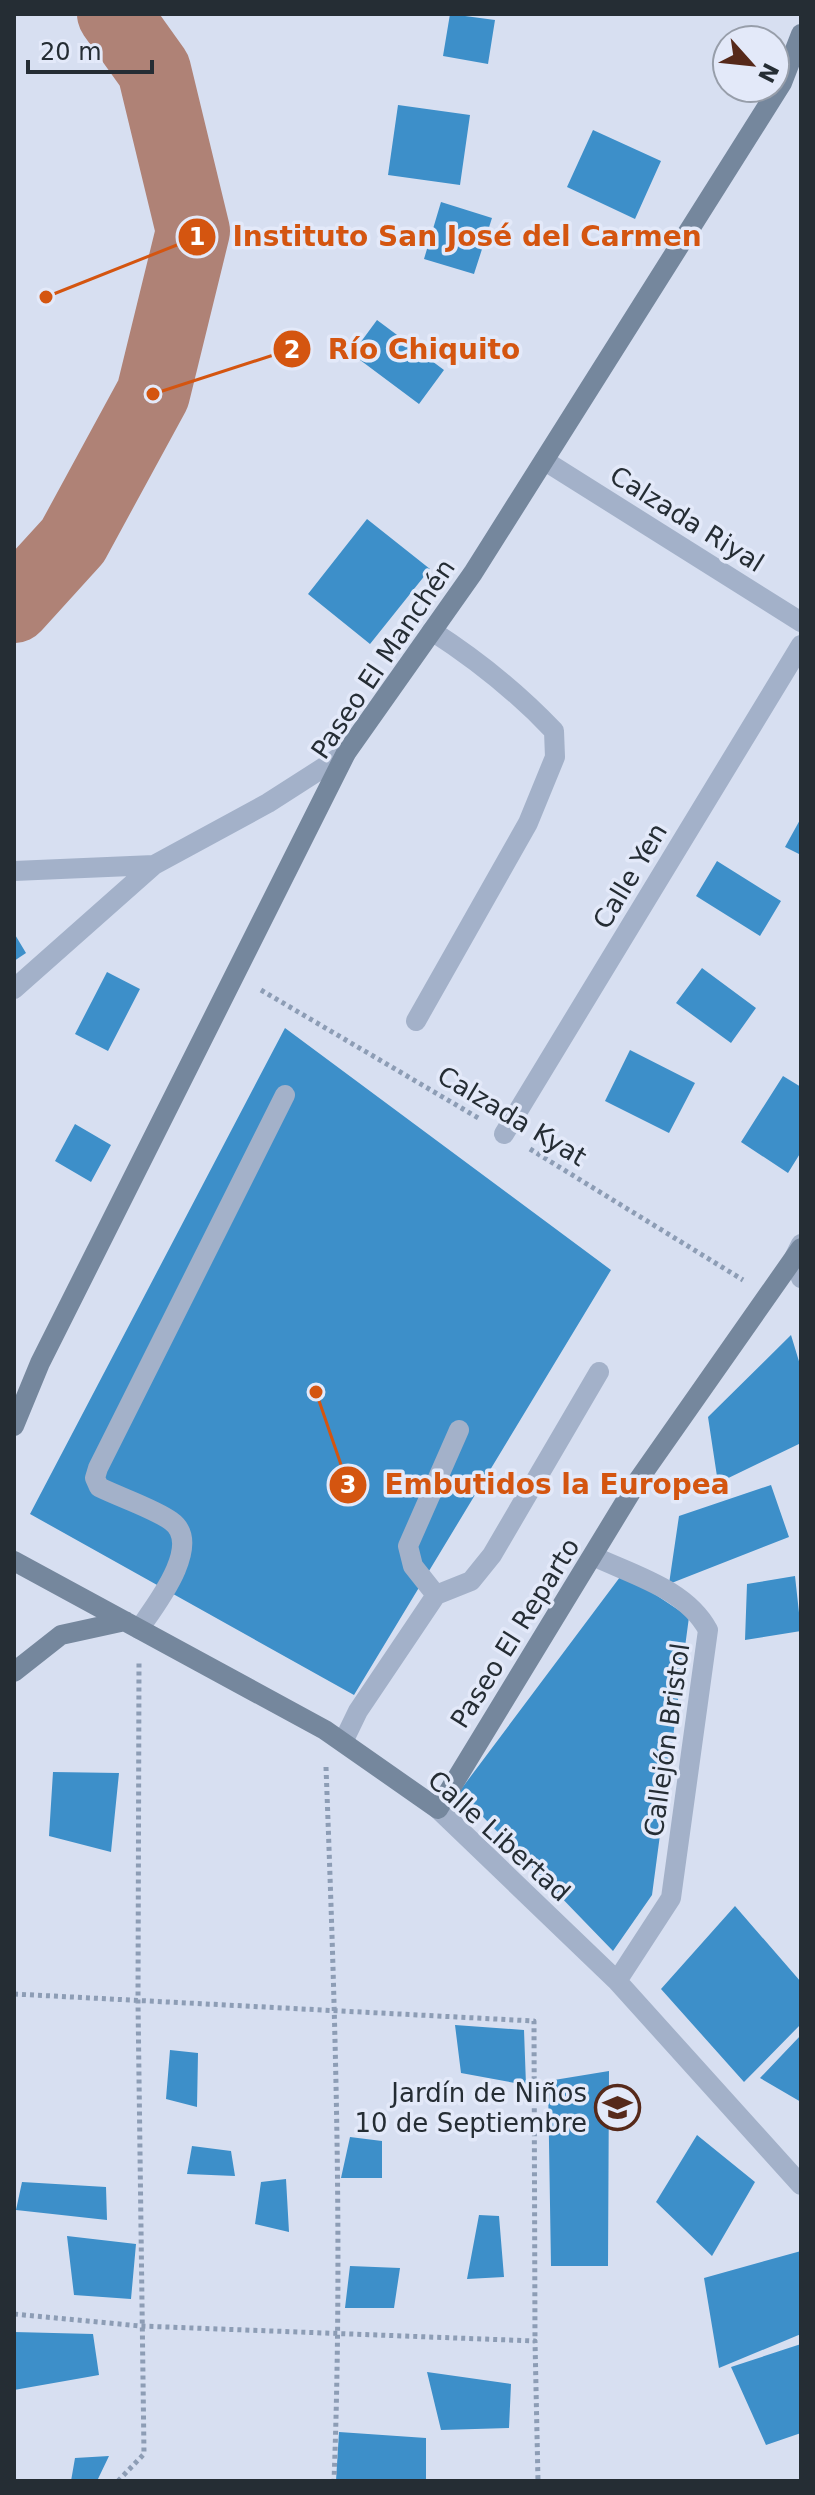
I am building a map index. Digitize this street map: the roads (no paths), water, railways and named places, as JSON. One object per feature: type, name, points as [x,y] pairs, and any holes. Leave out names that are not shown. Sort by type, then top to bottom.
[{"type":"street","name":"Paseo El Manchén","points":[[14,1426],[40,1363],[346,753],[545,461],[782,83],[797,52],[801,34]]},
{"type":"street","name":"Calzada Riyal","points":[[545,461],[801,622]]},
{"type":"street","points":[[416,1021],[528,823],[555,757],[554,731],[529,704],[474,658],[432,631]]},
{"type":"street","name":"Calle Yen","points":[[504,1134],[801,645]]},
{"type":"street","points":[[14,989],[154,865],[268,803],[346,753]]},
{"type":"street","points":[[14,871],[154,865]]},
{"type":"street","points":[[14,1672],[61,1635],[132,1625],[183,1555],[183,1536],[173,1522],[99,1487],[95,1478],[285,1095]]},
{"type":"street","points":[[799,1249],[801,1278]]},
{"type":"street","name":"Paseo El Reparto","points":[[438,1809],[639,1479],[799,1249]]},
{"type":"street","points":[[343,1742],[358,1711],[436,1595],[471,1581],[492,1555],[599,1372]]},
{"type":"street","points":[[436,1595],[413,1566],[408,1546],[459,1430]]},
{"type":"street","name":"Callejón Bristol","points":[[593,1556],[683,1600],[700,1614],[708,1630],[671,1898],[617,1981]]},
{"type":"street","name":"Calle Libertad","points":[[14,1561],[325,1730],[438,1809],[617,1981],[799,2179]]},
{"type":"waterway","points":[[14,606],[73,541],[153,394],[193,231],[154,70],[114,14]]},
{"type":"place","name":"Instituto San José del Carmen","points":[[46,297]]},
{"type":"place","name":"Río Chiquito","points":[[153,394]]},
{"type":"place","name":"Embutidos la Europea","points":[[316,1392]]},
{"type":"place","name":"Jardín de Niños 10 de Septiembre","points":[[618,2108]]}]
